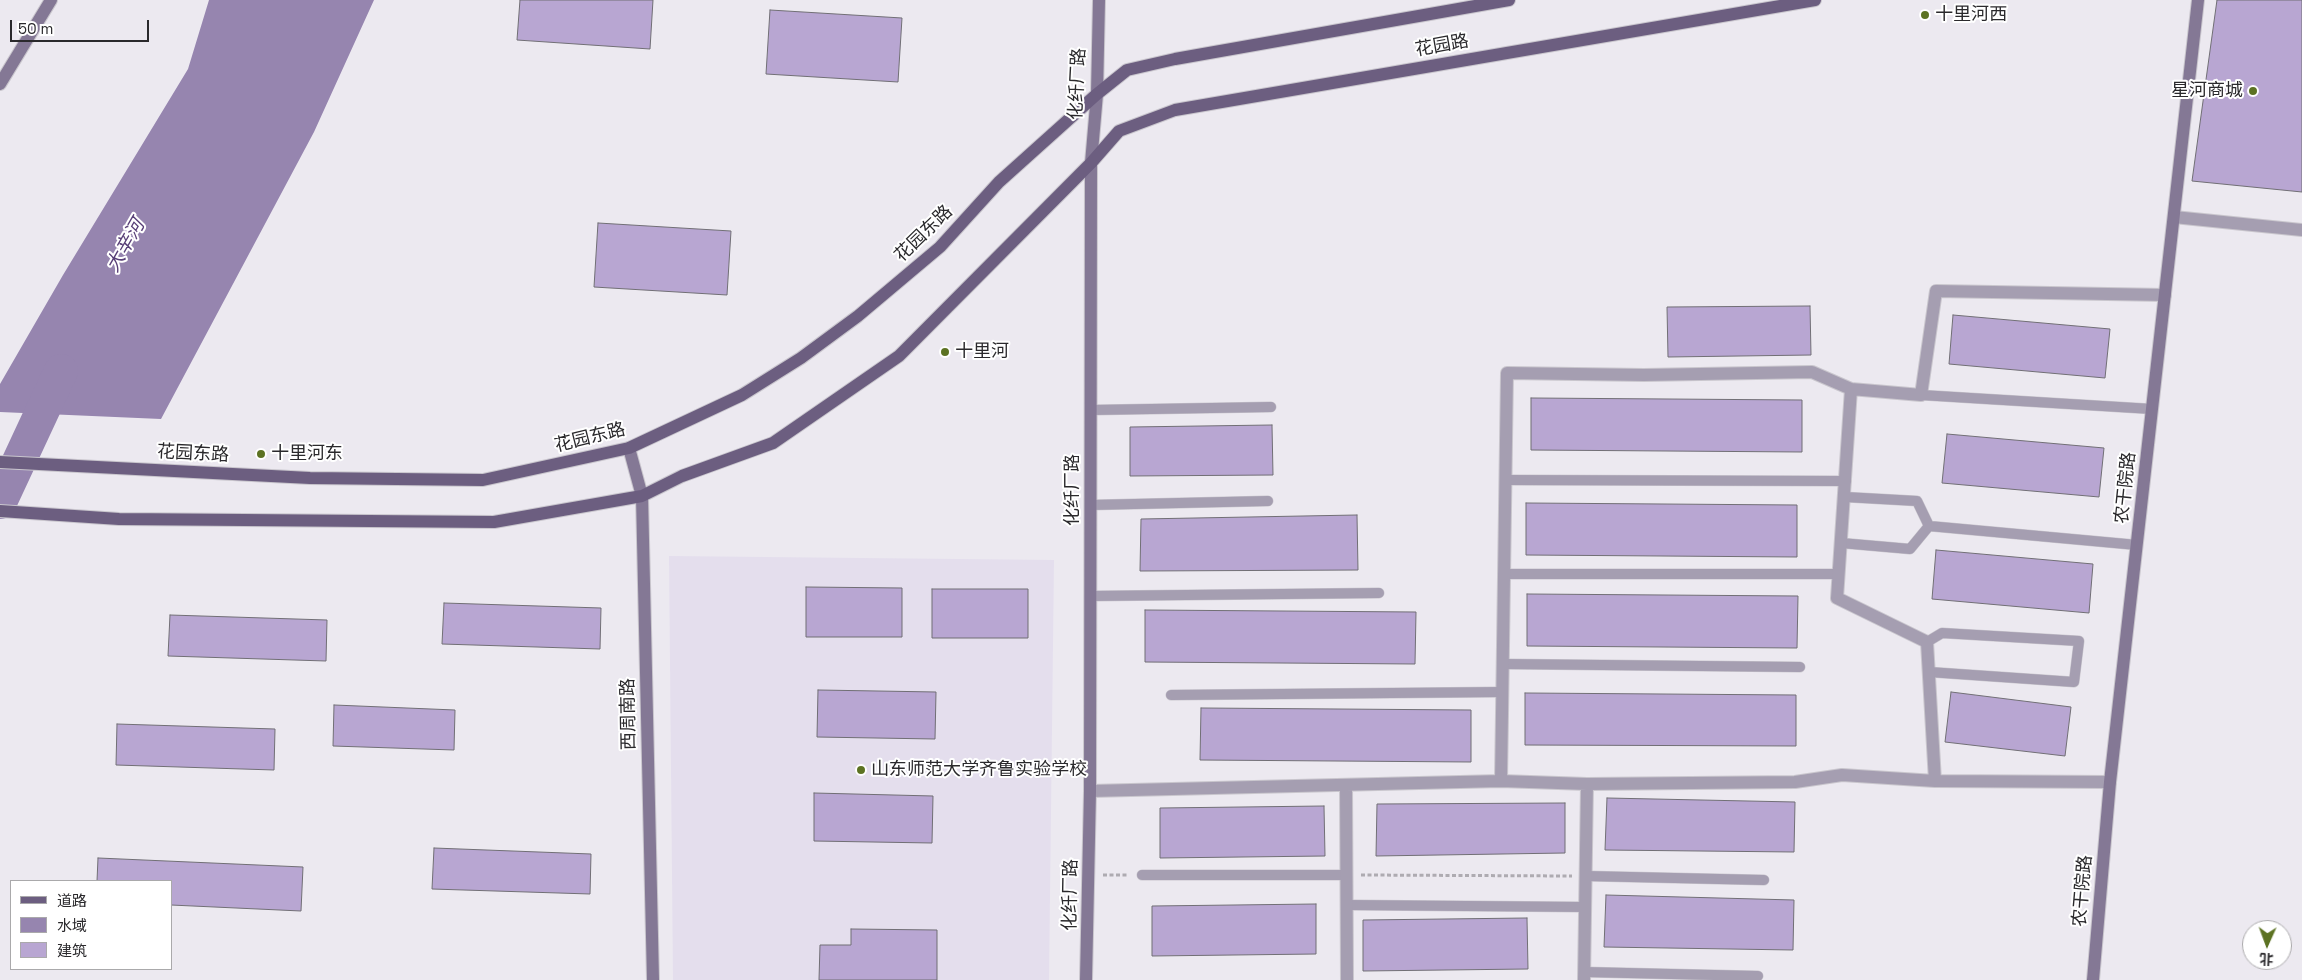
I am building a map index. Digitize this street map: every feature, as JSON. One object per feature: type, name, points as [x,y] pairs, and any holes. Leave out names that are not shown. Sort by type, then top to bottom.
[{"type":"main road","name":"花园路","points":[[1097,94],[1127,70],[1165,61],[1509,0]]},
{"type":"main road","name":"花园路","points":[[1091,163],[1119,131],[1175,110],[1815,0]]},
{"type":"main road","name":"花园东路","points":[[0,462],[310,478],[483,480],[629,448],[742,395],[801,358],[858,316],[940,247],[1000,182],[1097,94]]},
{"type":"main road","points":[[0,511],[119,519],[494,522],[642,496],[682,476],[774,443],[899,356],[1091,163]]},
{"type":"street","points":[[0,84],[51,0]]},
{"type":"street","name":"化纤厂路","points":[[1086,980],[1090,791],[1091,163],[1097,94],[1099,0]]},
{"type":"street","name":"农干院路","points":[[2093,980],[2110,782],[2198,0]]},
{"type":"street","points":[[2174,217],[2302,230]]},
{"type":"street","points":[[1501,781],[1507,373],[1644,375],[1812,372],[1851,389],[1922,395],[1936,291],[2165,295]]},
{"type":"street","points":[[1851,389],[1837,598],[1927,642],[1935,781]]},
{"type":"street","name":"西周南路","points":[[629,448],[642,496],[653,980]]},
{"type":"street","points":[[1090,791],[1501,781],[1586,784],[1795,782],[1842,776],[1935,781],[2110,782]]},
{"type":"street","points":[[1584,976],[1586,784]]},
{"type":"street","points":[[1346,785],[1347,980]]},
{"type":"lane","points":[[1922,395],[2152,409]]},
{"type":"lane","points":[[1090,410],[1271,407]]},
{"type":"lane","points":[[1506,480],[1846,481]]},
{"type":"lane","points":[[1845,497],[1917,501],[1929,526]]},
{"type":"lane","points":[[1090,505],[1268,501]]},
{"type":"lane","points":[[1929,526],[2137,545]]},
{"type":"lane","points":[[1841,543],[1910,549],[1929,526]]},
{"type":"lane","points":[[1504,574],[1839,574]]},
{"type":"lane","points":[[1090,596],[1378,593]]},
{"type":"lane","points":[[1927,642],[1942,633],[2079,641],[2074,682],[1929,672]]},
{"type":"lane","points":[[1503,664],[1800,667]]},
{"type":"lane","points":[[1171,695],[1502,692]]},
{"type":"lane","points":[[1142,875],[1347,875]]},
{"type":"lane","points":[[1585,876],[1764,880]]},
{"type":"lane","points":[[1347,905],[1585,907]]},
{"type":"lane","points":[[1584,976],[1758,976]]},
{"type":"path","points":[[1088,875],[1142,875]]},
{"type":"path","points":[[1347,875],[1585,876]]},
{"type":"shaded area","name":"山东师范大学齐鲁实验学校","points":[[669,556],[1054,560],[1049,980],[673,980]]},
{"type":"water","points":[[209,0],[374,0],[314,132],[161,419],[0,412],[0,384],[63,275],[188,69]]},
{"type":"building","points":[[520,0],[653,0],[650,49],[517,40]]},
{"type":"building","name":"星河商城","points":[[2217,0],[2302,0],[2302,192],[2192,181]]},
{"type":"building","points":[[770,10],[902,18],[898,82],[766,74]]},
{"type":"building","points":[[598,223],[731,231],[727,295],[594,287]]},
{"type":"building","points":[[1810,306],[1811,355],[1668,357],[1667,307]]},
{"type":"building","points":[[1953,315],[2110,329],[2105,378],[1949,364]]},
{"type":"building","points":[[1531,398],[1802,400],[1802,452],[1531,450]]},
{"type":"building","points":[[1272,425],[1273,475],[1130,476],[1130,427]]},
{"type":"building","points":[[1947,434],[2104,448],[2099,497],[1942,483]]},
{"type":"building","points":[[1526,503],[1797,505],[1797,557],[1526,555]]},
{"type":"building","points":[[1357,515],[1358,570],[1140,571],[1141,519]]},
{"type":"building","points":[[1936,550],[2093,564],[2089,613],[1932,599]]},
{"type":"building","points":[[806,587],[902,588],[902,637],[806,637]]},
{"type":"building","points":[[932,589],[1028,589],[1028,638],[932,638]]},
{"type":"building","points":[[1527,594],[1798,596],[1797,648],[1527,646]]},
{"type":"building","points":[[444,603],[601,608],[600,649],[442,644]]},
{"type":"building","points":[[1145,610],[1416,612],[1415,664],[1145,662]]},
{"type":"building","points":[[170,615],[327,620],[326,661],[168,656]]},
{"type":"building","points":[[818,690],[936,692],[935,739],[817,737]]},
{"type":"building","points":[[1951,692],[2071,707],[2065,756],[1945,742]]},
{"type":"building","points":[[1525,693],[1796,695],[1796,746],[1525,745]]},
{"type":"building","points":[[334,705],[455,710],[454,750],[333,746]]},
{"type":"building","points":[[1201,708],[1471,710],[1471,762],[1200,760]]},
{"type":"building","points":[[117,724],[275,729],[274,770],[116,765]]},
{"type":"building","points":[[814,793],[933,796],[932,843],[814,841]]},
{"type":"building","points":[[1607,798],[1795,802],[1794,852],[1605,850]]},
{"type":"building","points":[[1565,803],[1565,853],[1376,856],[1377,804]]},
{"type":"building","points":[[1324,806],[1325,856],[1160,858],[1160,808]]},
{"type":"building","points":[[434,848],[591,854],[590,894],[432,889]]},
{"type":"building","points":[[98,858],[303,867],[301,911],[172,905],[172,880],[97,880]]},
{"type":"building","points":[[1606,895],[1794,900],[1793,950],[1604,947]]},
{"type":"building","points":[[1316,904],[1316,954],[1152,956],[1152,906]]},
{"type":"building","points":[[1527,918],[1528,969],[1363,971],[1363,920]]},
{"type":"building","points":[[851,929],[937,930],[937,980],[819,980],[820,945],[851,945]]},
{"type":"waterway","name":"大辛河","points":[[0,502],[61,371]]},
{"type":"place","name":"十里河西","points":[[1925,15]]},
{"type":"place","name":"星河商城","points":[[2253,91]]},
{"type":"place","name":"十里河","points":[[945,352]]},
{"type":"place","name":"十里河东","points":[[261,454]]},
{"type":"place","name":"山东师范大学齐鲁实验学校","points":[[861,770]]}]
